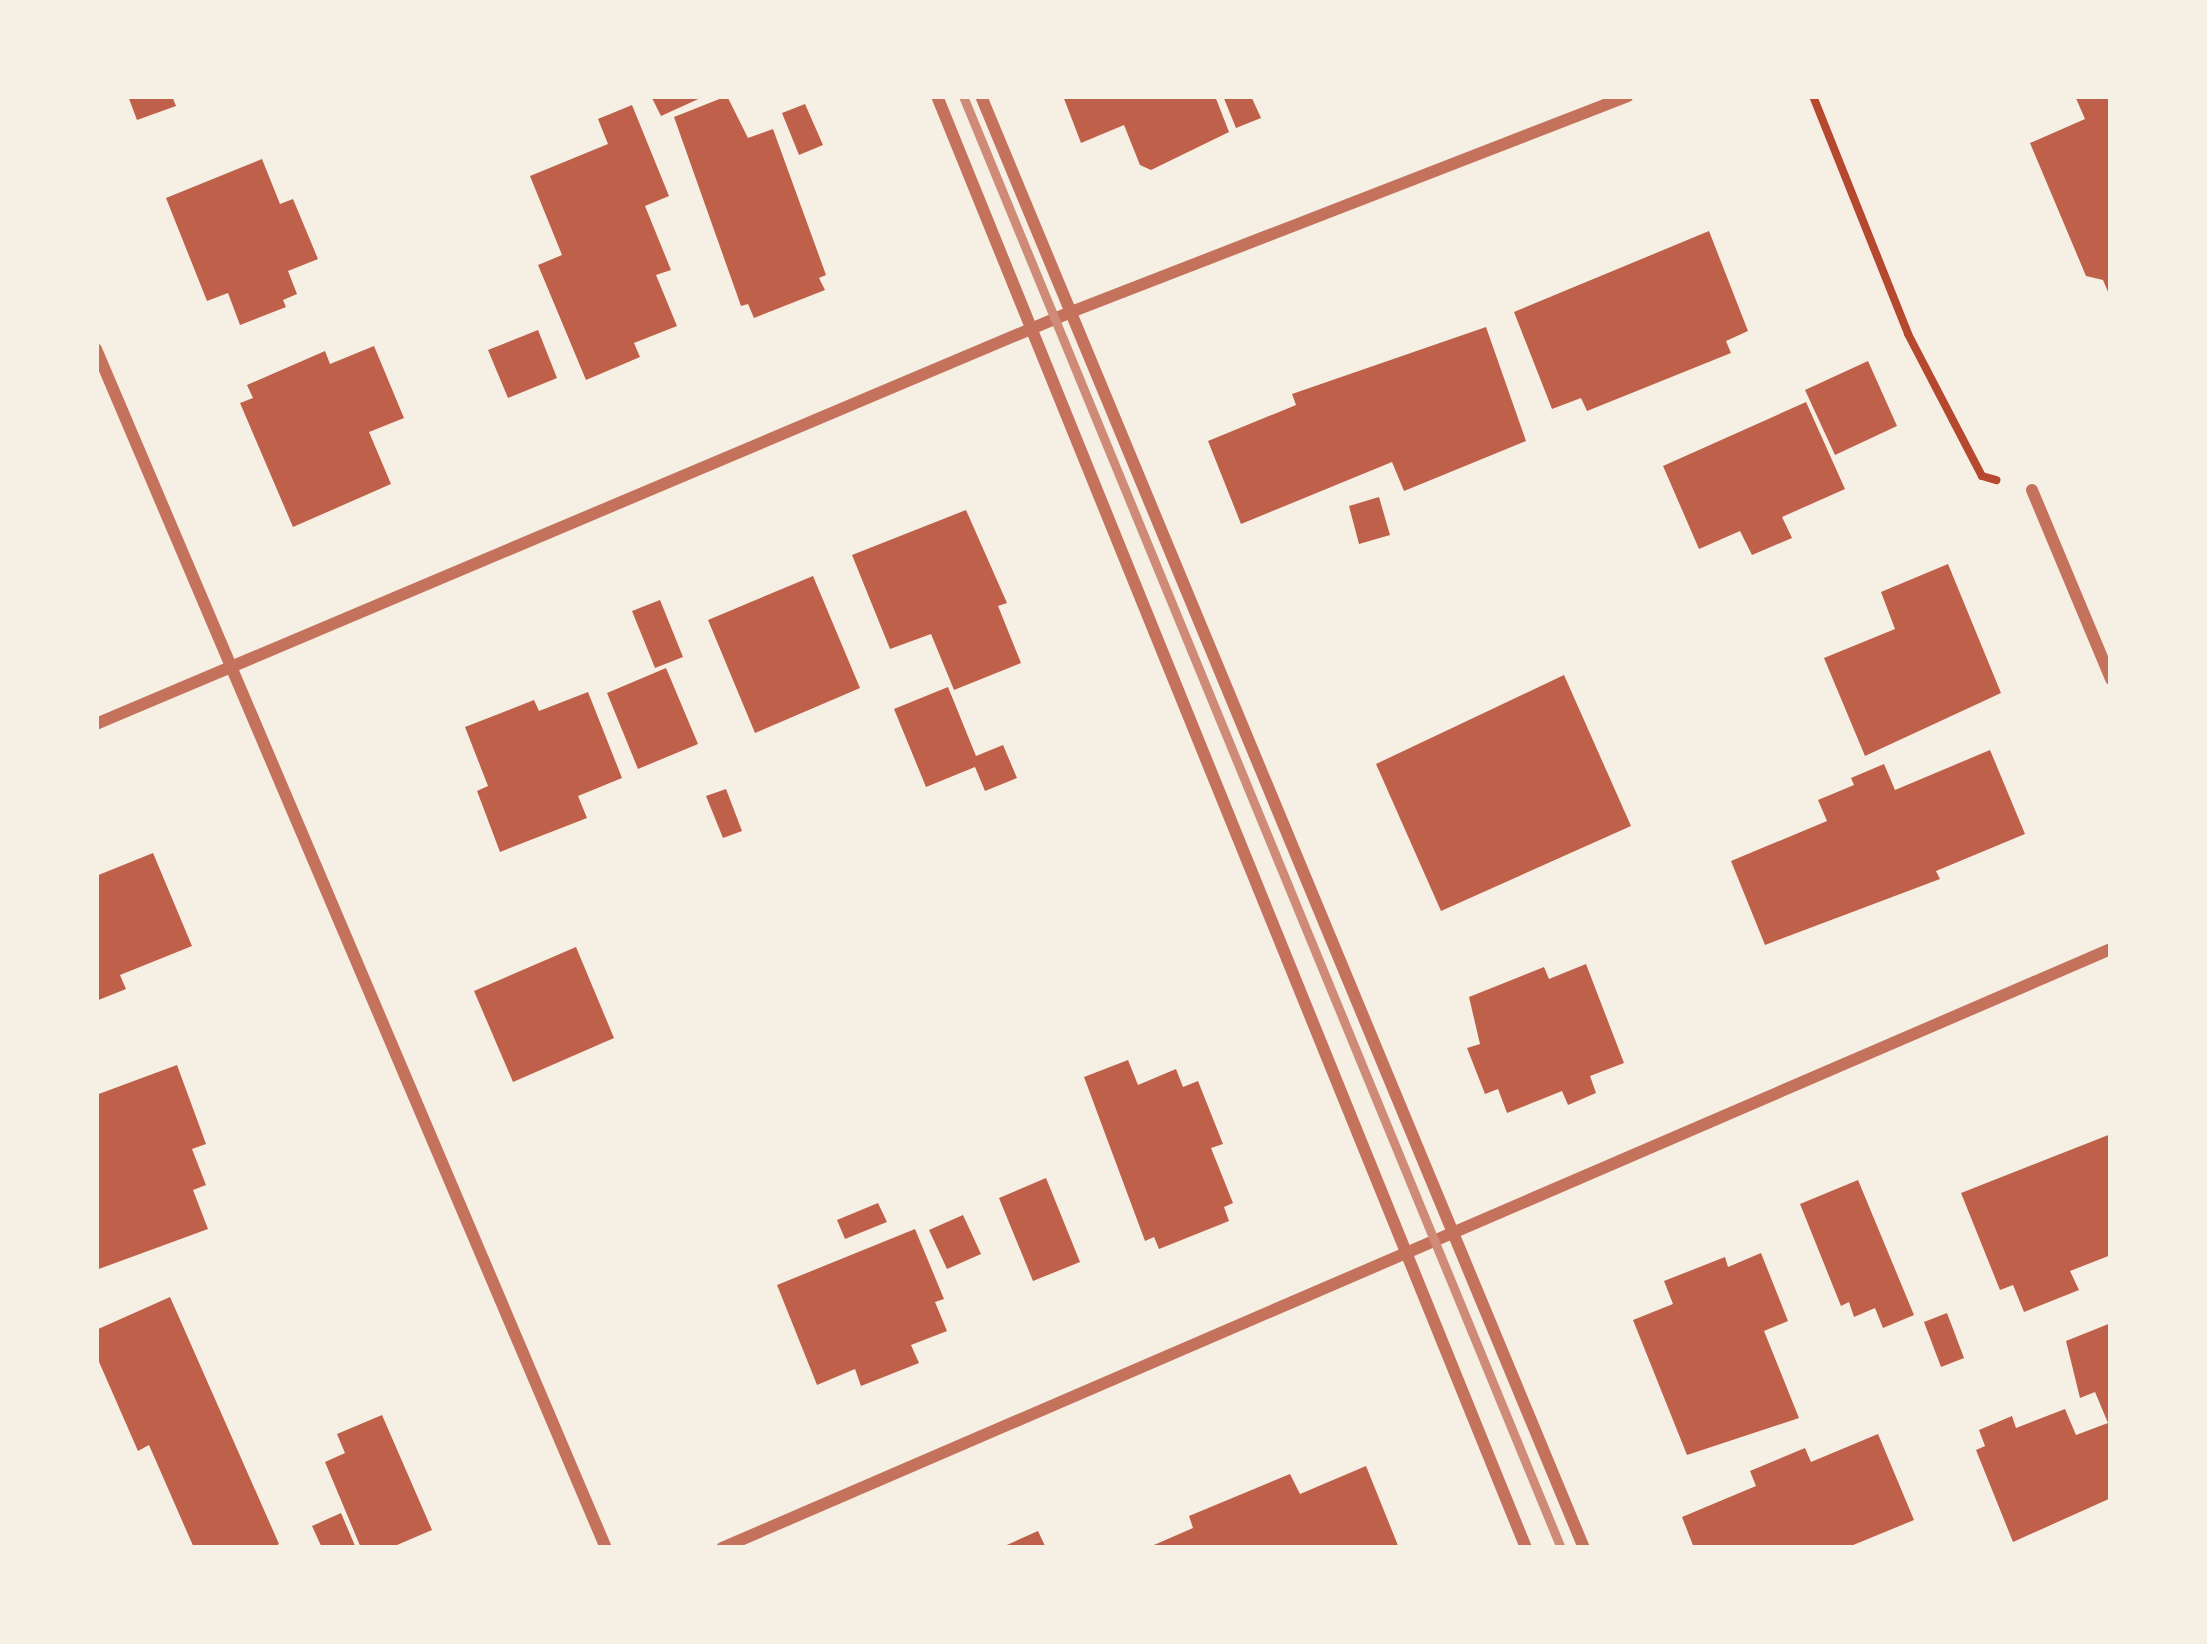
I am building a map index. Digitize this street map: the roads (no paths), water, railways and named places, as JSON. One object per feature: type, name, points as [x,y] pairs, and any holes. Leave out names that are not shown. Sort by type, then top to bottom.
[{"type":"street","points":[[937,96],[1526,1548]]},
{"type":"street","points":[[981,96],[1584,1548]]},
{"type":"street","points":[[96,724],[1071,312],[1628,96]]},
{"type":"street","points":[[96,350],[606,1548]]},
{"type":"street","points":[[2032,490],[2111,679]]},
{"type":"street","points":[[722,1548],[2111,950]]},
{"type":"railway","points":[[963,96],[1561,1548]]}]
